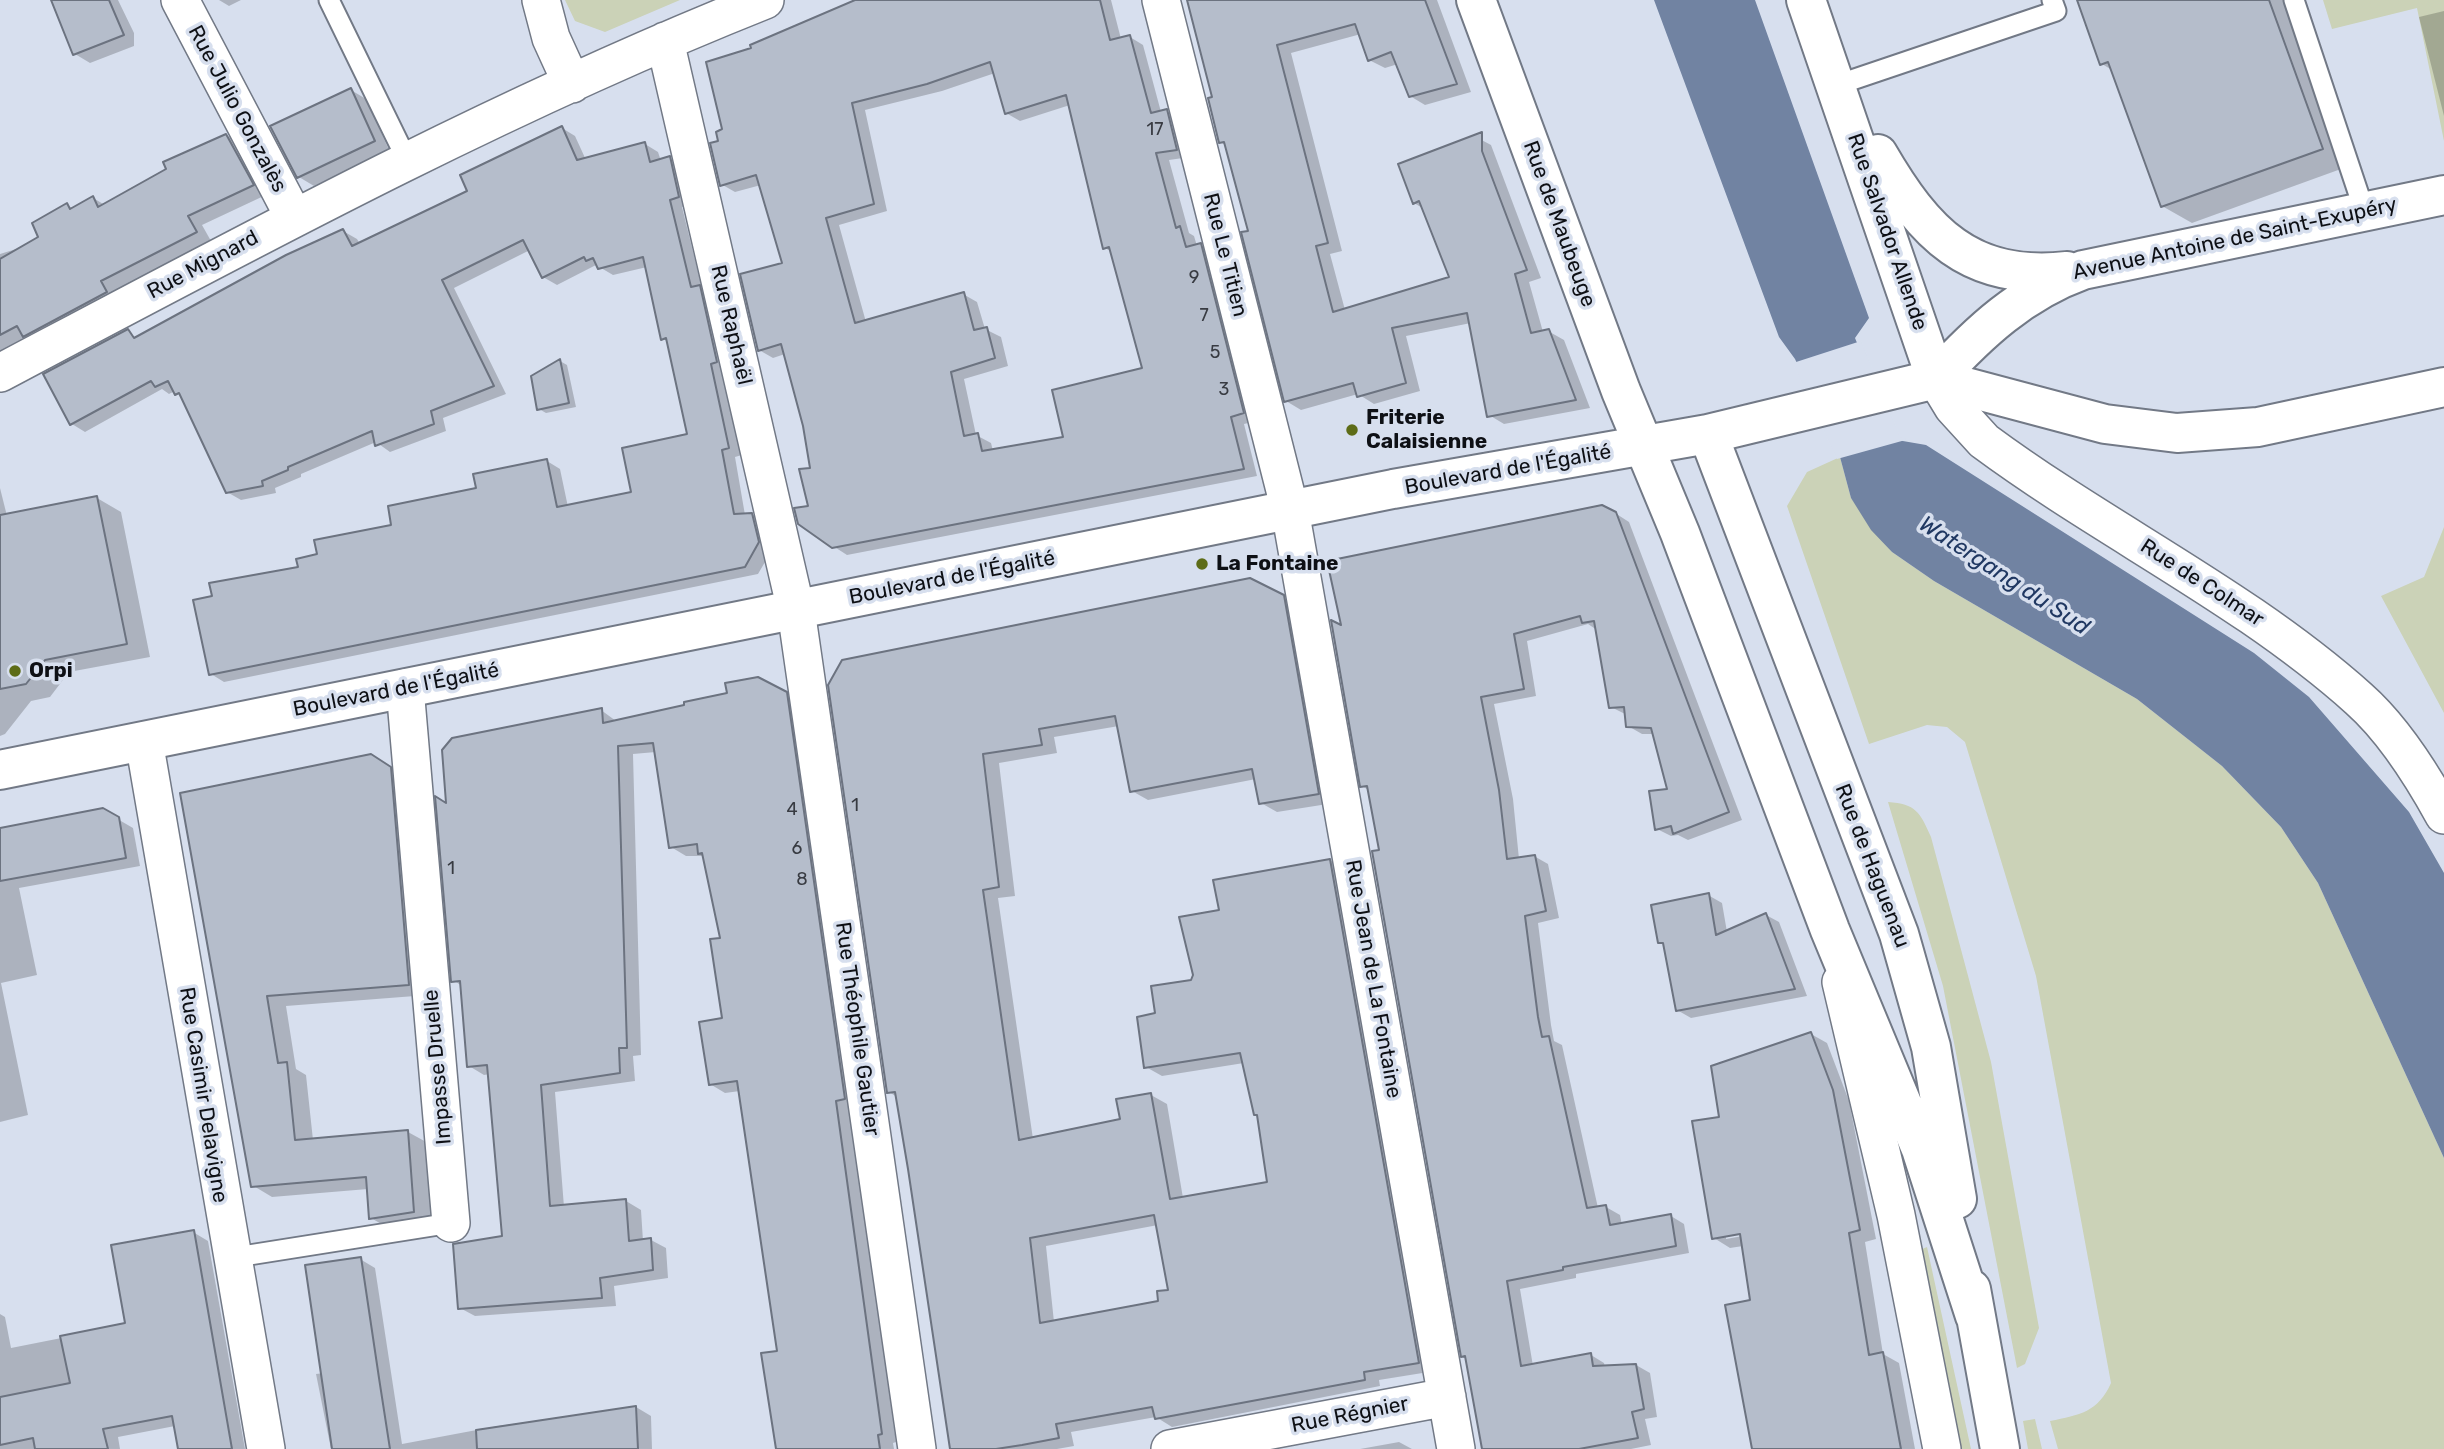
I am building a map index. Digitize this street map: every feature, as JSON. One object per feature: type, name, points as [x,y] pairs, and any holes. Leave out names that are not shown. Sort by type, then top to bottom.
[{"type":"street","name":"Rue Julio Gonzalès","points":[[180,0],[294,217]]},
{"type":"street","points":[[541,0],[551,38],[572,84]]},
{"type":"street","name":"Rue Mignard","points":[[0,373],[294,217],[665,41],[765,0]]},
{"type":"street","name":"Rue Le Titien","points":[[1161,0],[1290,510]]},
{"type":"street","name":"Rue de Maubeuge","points":[[1476,0],[1644,447]]},
{"type":"street","name":"Rue Salvador Allende","points":[[1806,0],[1838,85],[1920,383]]},
{"type":"street","name":"Rue Raphaël","points":[[665,41],[796,610]]},
{"type":"street","name":"Rue Salvador Allende","points":[[1838,85],[1909,205],[1945,242],[1965,255],[2004,271],[2032,273],[2083,270]]},
{"type":"street","name":"Avenue Antoine de Saint-Exupéry","points":[[1920,383],[2006,311],[2055,280],[2083,270],[2444,195]]},
{"type":"street","points":[[1920,383],[2105,424],[2177,433],[2258,427],[2444,387]]},
{"type":"street","name":"Boulevard de l'Égalité","points":[[0,770],[1290,510],[1532,463],[1644,447],[1709,434],[1920,383]]},
{"type":"street","name":"Rue de Colmar","points":[[1920,383],[1953,407],[1984,441],[2266,624],[2361,701],[2400,746],[2444,815]]},
{"type":"street","name":"Rue de Haguenau","points":[[1709,434],[1750,549],[1889,905],[1918,995],[1941,1093],[1975,1315],[2000,1449]]},
{"type":"street","name":"Rue de Haguenau","points":[[1644,447],[1680,533],[1830,930],[1921,1149],[1975,1315]]},
{"type":"street","name":"Rue Jean de La Fontaine","points":[[1290,510],[1456,1449]]},
{"type":"street","name":"Rue Théophile Gautier","points":[[796,610],[917,1449]]},
{"type":"street","name":"Impasse Druelle","points":[[405,688],[451,1223]]},
{"type":"street","name":"Rue Casimir Delavigne","points":[[144,741],[230,1258],[265,1449]]},
{"type":"street","name":"Rue de Haguenau","points":[[1830,930],[1857,1063],[1896,1215],[1942,1449]]},
{"type":"street","name":"Rue Régnier","points":[[1170,1449],[1447,1397]]},
{"type":"lane","points":[[329,0],[408,162]]},
{"type":"lane","points":[[1838,85],[2056,11],[2052,0]]},
{"type":"lane","points":[[2294,0],[2364,210]]},
{"type":"lane","name":"Impasse Druelle","points":[[230,1258],[451,1223]]},
{"type":"green space","points":[[565,0],[680,0],[605,32],[575,21]]},
{"type":"green space","points":[[2323,0],[2444,0],[2444,141],[2417,8],[2332,29]]},
{"type":"green space","points":[[1840,457],[1851,498],[1892,552],[1934,581],[2137,699],[2222,766],[2281,827],[2318,883],[2444,1158],[2444,1449],[2058,1449],[2050,1421],[2087,1411],[2106,1393],[2111,1383],[2036,976],[1965,742],[1947,727],[1927,725],[1869,744],[1787,506],[1807,472]]},
{"type":"green space","points":[[2444,527],[2444,713],[2381,596],[2424,577]]},
{"type":"green space","points":[[1888,802],[1905,805],[1916,811],[1931,837],[1991,1062],[2039,1328],[2025,1364],[2017,1368],[1943,986]]},
{"type":"green space","points":[[1927,1247],[1971,1449],[1958,1449],[1920,1250]]},
{"type":"green space","points":[[2035,1419],[2042,1449],[2028,1449],[2023,1421]]},
{"type":"water","name":"Watergang du Sud","points":[[1654,0],[1755,0],[1869,318],[1855,338],[1897,440],[1926,445],[2254,653],[2309,697],[2409,812],[2444,873],[2444,1158],[2318,883],[2281,827],[2222,766],[2137,699],[1934,581],[1892,552],[1871,530],[1851,498],[1840,457],[1795,359],[1779,337]]},
{"type":"pier","points":[[1861,341],[1900,437],[1909,439],[1837,459],[1793,363]]},
{"type":"building","points":[[51,0],[109,0],[124,35],[73,55]]},
{"type":"building","points":[[855,0],[1100,0],[1110,40],[1130,35],[1151,113],[1167,109],[1177,150],[1156,153],[1176,228],[1180,226],[1186,247],[1201,243],[1244,413],[1231,417],[1244,469],[832,548],[798,524],[794,508],[808,506],[799,469],[810,468],[803,426],[781,344],[758,351],[740,274],[782,263],[756,175],[720,186],[710,143],[718,141],[716,132],[722,129],[706,62],[751,48],[750,45]],"holes":[[[990,62],[1005,114],[1066,95],[1103,249],[1109,247],[1142,368],[1052,390],[1063,437],[982,451],[978,433],[964,436],[951,372],[995,358],[987,327],[974,330],[964,292],[855,323],[826,218],[874,204],[852,103],[927,84]]]},
{"type":"building","points":[[1187,0],[1425,0],[1457,84],[1409,97],[1391,52],[1368,61],[1355,24],[1277,45],[1328,243],[1316,246],[1333,312],[1449,277],[1419,201],[1413,204],[1398,164],[1482,132],[1482,151],[1527,270],[1515,274],[1531,333],[1549,329],[1576,400],[1487,417],[1467,313],[1392,328],[1406,383],[1357,397],[1353,383],[1284,402],[1241,232],[1248,231],[1224,142],[1219,143],[1208,98],[1212,97]]},
{"type":"building","points":[[2077,0],[2269,0],[2323,149],[2161,207],[2108,62],[2100,65]]},
{"type":"building","points":[[351,88],[375,141],[297,178],[270,126]]},
{"type":"building","points":[[562,126],[577,160],[645,142],[650,162],[670,156],[679,197],[670,200],[691,287],[700,285],[717,362],[711,364],[729,448],[722,450],[734,514],[752,513],[759,542],[745,567],[209,675],[193,600],[212,596],[209,583],[298,567],[296,559],[317,554],[314,540],[391,525],[388,506],[476,488],[473,474],[547,459],[557,507],[631,492],[622,448],[687,434],[666,338],[661,340],[643,257],[598,269],[593,258],[586,261],[584,257],[542,278],[523,240],[442,280],[494,386],[431,411],[434,424],[375,446],[372,431],[288,467],[288,470],[262,481],[263,486],[226,493],[179,393],[175,395],[168,381],[155,387],[151,381],[70,425],[43,374],[128,329],[134,338],[286,255],[343,229],[352,246],[467,191],[460,175]]},
{"type":"building","points":[[226,134],[254,185],[188,216],[197,232],[101,281],[107,292],[23,337],[17,326],[0,335],[0,259],[38,237],[32,223],[67,203],[70,209],[93,196],[98,207],[166,169],[163,162]]},
{"type":"building","points":[[560,359],[569,403],[537,410],[531,376]]},
{"type":"building","points":[[97,496],[127,644],[45,660],[26,684],[0,689],[0,515]]},
{"type":"building","points":[[1602,505],[1616,512],[1729,812],[1673,834],[1671,826],[1655,830],[1649,791],[1667,789],[1651,728],[1626,727],[1624,707],[1609,708],[1594,621],[1582,623],[1580,616],[1514,634],[1524,689],[1481,697],[1499,790],[1507,859],[1535,855],[1546,911],[1525,916],[1538,1017],[1542,1037],[1549,1036],[1587,1208],[1606,1205],[1610,1225],[1671,1214],[1676,1246],[1563,1267],[1563,1270],[1507,1281],[1521,1366],[1591,1353],[1593,1366],[1636,1364],[1644,1409],[1632,1412],[1638,1438],[1579,1449],[1482,1449],[1465,1356],[1461,1357],[1372,851],[1379,850],[1367,786],[1360,787],[1331,620],[1341,625],[1329,570],[1337,559]]},
{"type":"building","points":[[1250,578],[1284,595],[1319,794],[1259,804],[1252,769],[1130,792],[1115,716],[1039,729],[1042,745],[983,754],[999,887],[983,890],[1019,1140],[1120,1119],[1116,1099],[1151,1093],[1170,1199],[1267,1182],[1257,1115],[1254,1115],[1240,1053],[1144,1068],[1137,1017],[1155,1013],[1151,986],[1191,980],[1193,975],[1179,917],[1219,910],[1213,880],[1330,859],[1419,1363],[1364,1372],[1365,1380],[1155,1419],[1152,1407],[1056,1424],[1059,1438],[1022,1445],[996,1449],[950,1449],[895,1092],[887,1093],[828,685],[842,660]],"holes":[[[1154,1215],[1168,1290],[1157,1291],[1158,1301],[1040,1323],[1030,1238]]]},
{"type":"building","points":[[758,677],[787,692],[845,1099],[836,1101],[882,1434],[878,1435],[880,1449],[776,1449],[761,1353],[777,1351],[737,1081],[709,1085],[699,1022],[722,1018],[710,939],[720,938],[702,853],[698,854],[697,844],[669,848],[653,743],[618,746],[627,1048],[619,1048],[620,1073],[541,1085],[550,1206],[626,1199],[629,1241],[651,1238],[653,1270],[600,1278],[602,1298],[458,1309],[453,1244],[502,1236],[487,1065],[467,1067],[460,981],[451,982],[435,796],[446,803],[442,750],[452,738],[602,708],[603,723],[684,705],[684,702],[727,693],[725,683]]},
{"type":"building","points":[[371,754],[391,767],[409,985],[267,996],[278,1063],[287,1062],[295,1140],[408,1130],[414,1212],[369,1219],[366,1177],[251,1187],[180,793]]},
{"type":"building","points":[[103,808],[119,817],[126,858],[0,881],[0,828]]},
{"type":"building","points":[[1709,893],[1716,935],[1766,913],[1795,989],[1676,1011],[1663,943],[1658,943],[1651,905]]},
{"type":"building","points":[[1811,1032],[1833,1090],[1860,1230],[1849,1233],[1869,1355],[1883,1352],[1901,1449],[1752,1449],[1725,1305],[1750,1300],[1740,1234],[1712,1239],[1692,1121],[1719,1117],[1711,1066]]},
{"type":"building","points":[[194,1230],[232,1449],[178,1449],[172,1416],[103,1429],[108,1449],[35,1449],[33,1438],[0,1445],[0,1397],[70,1383],[60,1336],[125,1323],[111,1245]]},
{"type":"building","points":[[361,1257],[390,1449],[332,1449],[305,1265]]},
{"type":"building","points":[[636,1406],[638,1449],[477,1449],[476,1430]]},
{"type":"place","name":"Friterie Calaisienne","points":[[1352,430]]},
{"type":"place","name":"La Fontaine","points":[[1202,564]]},
{"type":"place","name":"Orpi","points":[[15,671]]}]
